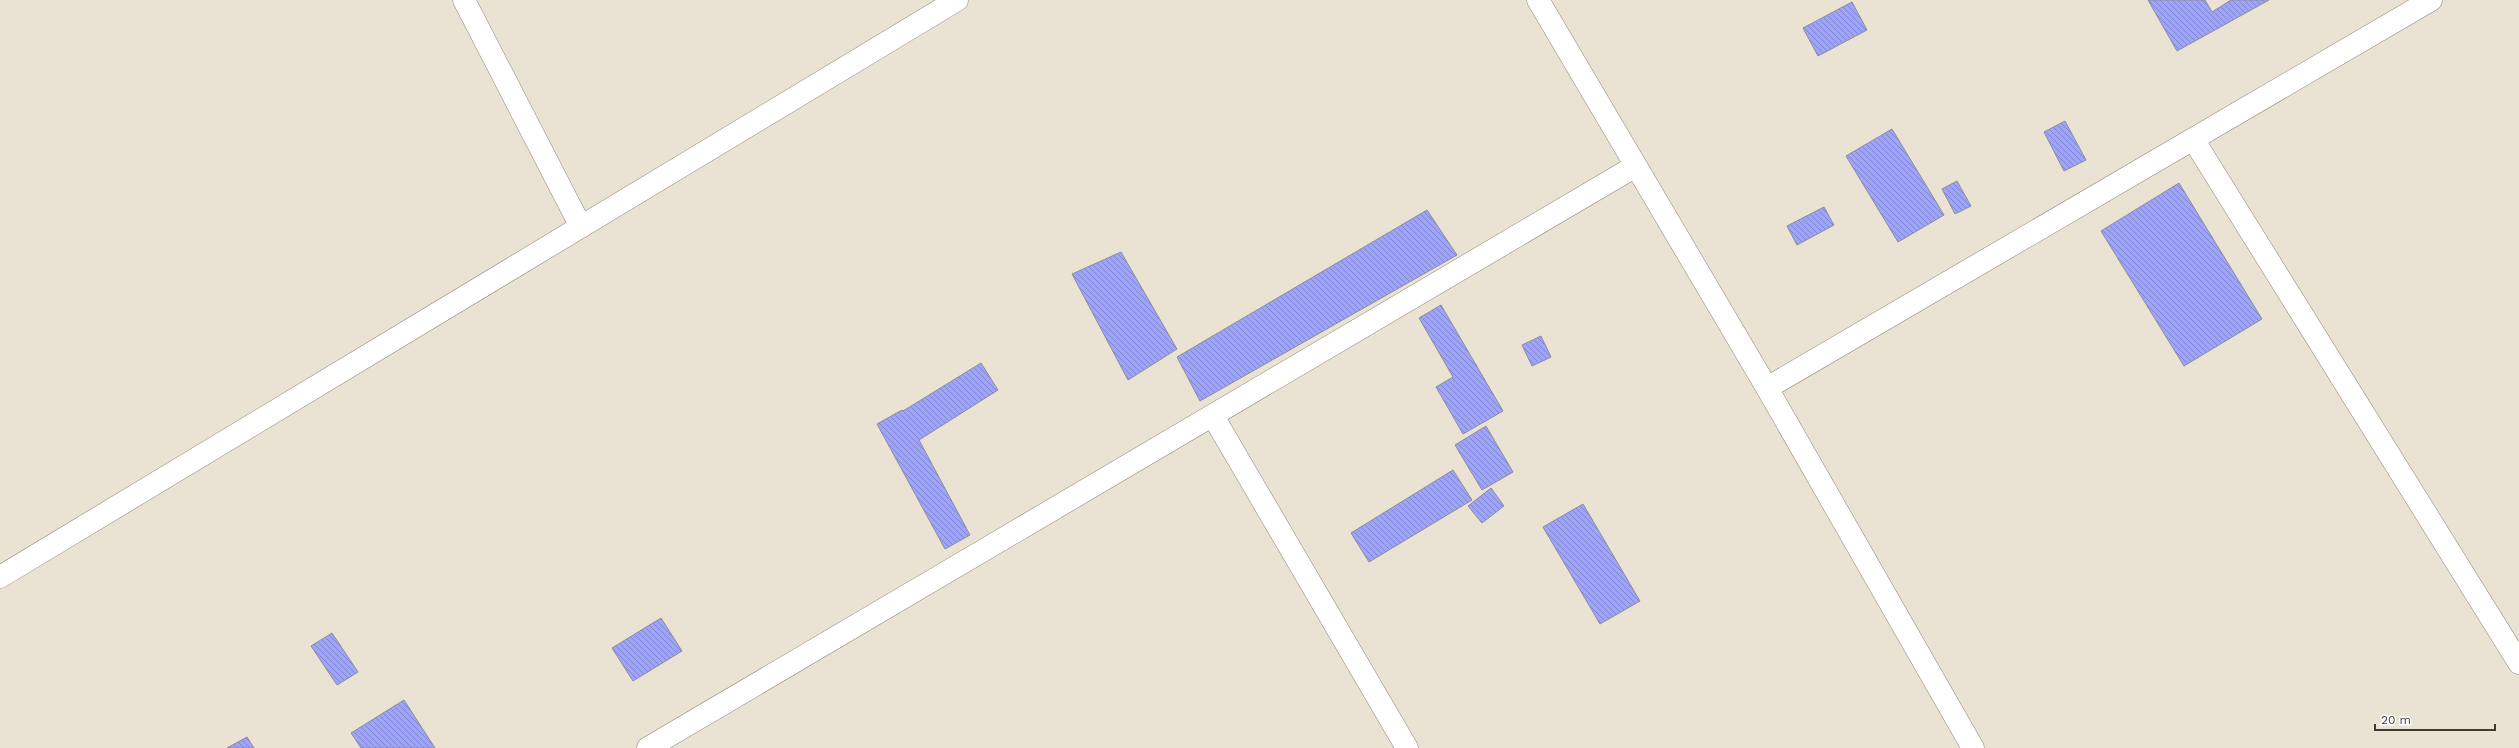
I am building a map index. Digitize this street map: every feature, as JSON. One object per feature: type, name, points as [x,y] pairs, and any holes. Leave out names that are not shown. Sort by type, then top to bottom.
[{"type":"street","points":[[464,0],[581,227]]},
{"type":"street","points":[[0,577],[957,0]]},
{"type":"street","points":[[1538,0],[1634,167],[1767,388],[1973,748]]},
{"type":"street","points":[[1767,388],[2431,0]]},
{"type":"street","points":[[2193,139],[2519,663]]},
{"type":"street","points":[[648,748],[1634,167]]},
{"type":"street","points":[[1212,416],[1407,748]]},
{"type":"building","points":[[2148,0],[2205,0],[2212,12],[2231,0],[2269,0],[2177,51]]},
{"type":"building","points":[[1852,2],[1867,30],[1818,56],[1803,28]]},
{"type":"building","points":[[2065,121],[2086,160],[2064,171],[2044,132]]},
{"type":"building","points":[[1892,129],[1944,215],[1898,242],[1846,156]]},
{"type":"building","points":[[1957,181],[1971,206],[1955,214],[1942,189]]},
{"type":"building","points":[[2179,183],[2262,319],[2184,366],[2101,231]]},
{"type":"building","points":[[1824,207],[1834,225],[1797,245],[1787,226]]},
{"type":"building","points":[[1427,210],[1457,255],[1200,401],[1177,357]]},
{"type":"building","points":[[1121,252],[1177,349],[1128,380],[1072,274]]},
{"type":"building","points":[[1441,305],[1503,411],[1463,434],[1436,387],[1453,377],[1419,318]]},
{"type":"building","points":[[1541,336],[1551,357],[1532,366],[1522,345]]},
{"type":"building","points":[[981,363],[998,390],[919,440],[970,535],[945,549],[877,424],[902,410],[903,411]]},
{"type":"building","points":[[1486,426],[1513,472],[1482,490],[1455,445]]},
{"type":"building","points":[[1453,470],[1472,500],[1369,562],[1351,533]]},
{"type":"building","points":[[1491,488],[1504,506],[1482,523],[1468,506]]},
{"type":"building","points":[[1583,504],[1640,601],[1600,624],[1543,527]]},
{"type":"building","points":[[661,618],[682,651],[633,681],[612,648]]},
{"type":"building","points":[[332,633],[358,672],[337,685],[311,646]]},
{"type":"building","points":[[404,700],[435,748],[361,748],[351,733]]},
{"type":"building","points":[[247,737],[254,748],[227,748]]}]
